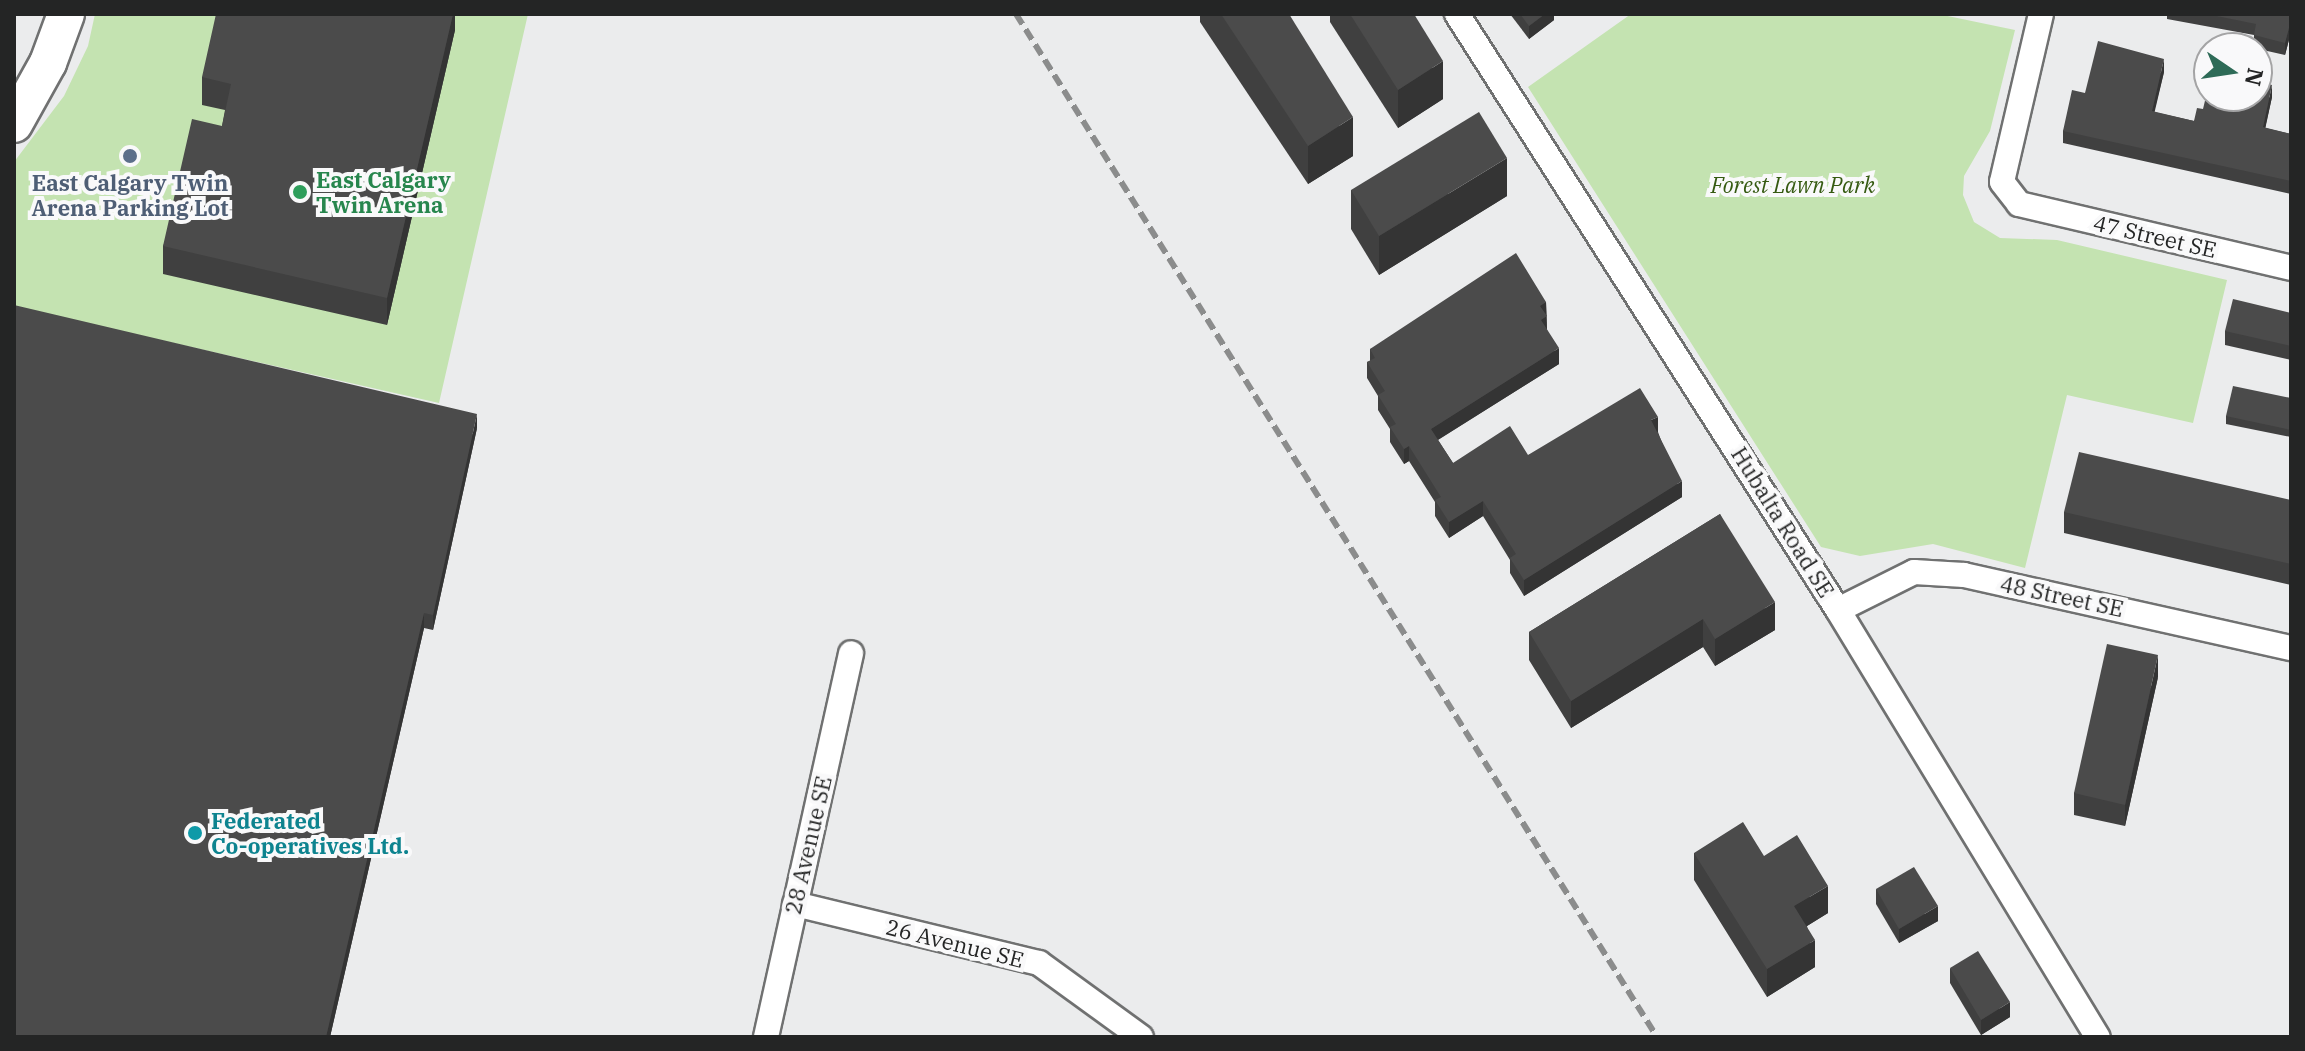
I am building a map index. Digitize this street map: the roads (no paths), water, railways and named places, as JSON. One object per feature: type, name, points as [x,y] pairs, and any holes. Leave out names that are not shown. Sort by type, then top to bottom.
[{"type":"street","points":[[14,124],[48,63],[66,14]]},
{"type":"street","name":"Hubalta Road SE","points":[[1457,14],[1838,610],[2098,1037]]},
{"type":"street","name":"47 Street SE","points":[[2041,14],[2002,182],[2019,204],[2291,268]]},
{"type":"street","name":"48 Street SE","points":[[1838,610],[1914,572],[1964,575],[2291,648]]},
{"type":"street","name":"28 Avenue SE","points":[[766,1037],[851,653]]},
{"type":"street","name":"26 Avenue SE","points":[[795,904],[1039,963],[1141,1037]]},
{"type":"railway","points":[[1016,14],[1657,1037]]},
{"type":"place","name":"East Calgary Twin Arena Parking Lot","points":[[130,156]]},
{"type":"place","name":"East Calgary Twin Arena","points":[[300,192]]},
{"type":"place","name":"Federated Co-operatives Ltd.","points":[[195,833]]},
{"type":"park label","name":"Forest Lawn Park","points":[[1793,185]]}]
